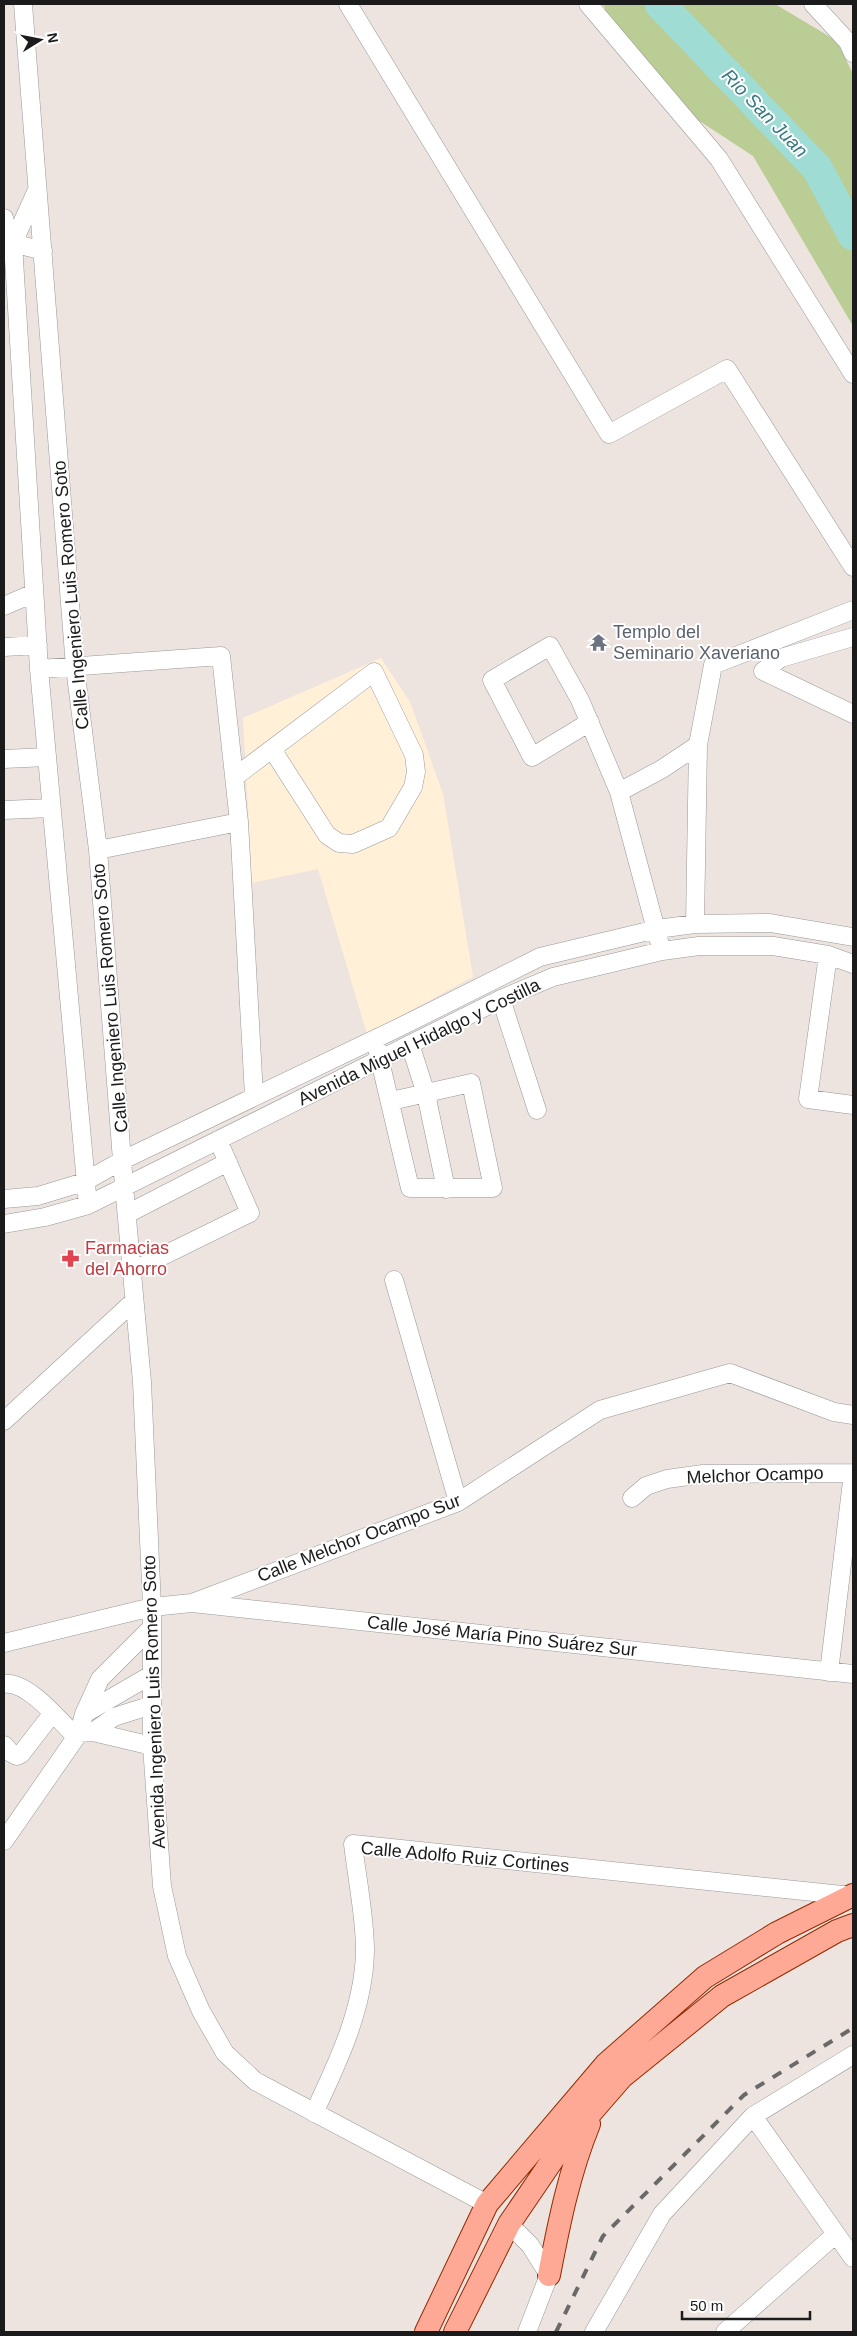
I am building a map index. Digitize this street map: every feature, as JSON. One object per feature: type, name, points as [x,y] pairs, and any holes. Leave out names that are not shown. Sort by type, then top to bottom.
[{"type":"main road","points":[[426,2332],[487,2204],[606,2064],[705,1977],[777,1932],[852,1896]]},
{"type":"main road","points":[[455,2332],[509,2224],[562,2146],[622,2077],[722,1996],[837,1931],[853,1925]]},
{"type":"main road","points":[[549,2275],[560,2219],[575,2159],[596,2106]]},
{"type":"main road","points":[[487,2204],[509,2224]]},
{"type":"street","name":"Calle Ingeniero Luis Romero Soto","points":[[24,4],[75,666],[98,850],[124,1186]]},
{"type":"street","points":[[348,4],[609,434],[727,368],[853,568]]},
{"type":"street","points":[[588,4],[719,159],[853,374]]},
{"type":"street","points":[[813,4],[848,42],[853,54]]},
{"type":"street","points":[[39,188],[13,243],[39,669],[84,1182],[88,1205]]},
{"type":"street","points":[[4,218],[8,236],[13,243],[43,251]]},
{"type":"street","points":[[4,606],[34,594]]},
{"type":"street","points":[[695,924],[698,745],[713,665],[853,610]]},
{"type":"street","points":[[853,637],[781,658],[763,671],[853,714]]},
{"type":"street","points":[[4,647],[38,645]]},
{"type":"street","points":[[590,722],[532,756],[492,680],[550,646],[580,700],[590,722],[618,792],[662,951]]},
{"type":"street","points":[[39,669],[221,656],[236,776],[254,1096]]},
{"type":"street","points":[[236,776],[374,672],[414,755],[416,772],[413,787],[389,828],[353,844],[339,843],[326,835],[272,749]]},
{"type":"street","points":[[618,792],[662,769],[698,745]]},
{"type":"street","points":[[4,759],[47,758]]},
{"type":"street","points":[[4,810],[51,808]]},
{"type":"street","points":[[98,850],[239,822]]},
{"type":"street","name":"Avenida Miguel Hidalgo y Costilla","points":[[4,1199],[38,1196],[84,1182],[123,1160],[375,1039],[540,957],[657,929],[695,924],[770,923],[853,937]]},
{"type":"street","name":"Avenida Miguel Hidalgo y Costilla","points":[[4,1224],[45,1217],[88,1205],[501,999],[552,977],[662,951],[699,946],[773,946],[828,955],[853,964]]},
{"type":"street","points":[[828,955],[808,1099],[853,1106]]},
{"type":"street","points":[[501,999],[537,1110]]},
{"type":"street","points":[[375,1039],[410,1188],[493,1188],[471,1083],[391,1101]]},
{"type":"street","points":[[410,1044],[426,1094],[446,1189]]},
{"type":"street","points":[[132,1271],[250,1213],[218,1140]]},
{"type":"street","points":[[127,1214],[228,1162]]},
{"type":"street","name":"Avenida Ingeniero Luis Romero Soto","points":[[124,1186],[142,1382],[152,1607],[152,1746],[162,1886],[177,1956],[201,2011],[225,2053],[255,2081],[487,2204]]},
{"type":"street","points":[[394,1280],[458,1502]]},
{"type":"street","points":[[4,1421],[134,1301]]},
{"type":"street","name":"Calle Melchor Ocampo Sur","points":[[192,1603],[458,1502],[600,1410],[730,1373],[834,1412],[853,1415]]},
{"type":"street","points":[[829,1672],[853,1473]]},
{"type":"street","name":"Melchor Ocampo","points":[[632,1498],[646,1486],[667,1479],[703,1474],[853,1473]]},
{"type":"street","name":"Calle José María Pino Suárez Sur","points":[[4,1643],[152,1607],[192,1603],[853,1674]]},
{"type":"street","points":[[83,1734],[84,1714],[100,1679],[152,1628]]},
{"type":"street","points":[[84,1714],[152,1675]]},
{"type":"street","points":[[4,1684],[11,1682],[29,1691],[52,1714],[83,1734],[152,1746]]},
{"type":"street","points":[[4,1841],[83,1734],[114,1717],[152,1705]]},
{"type":"street","points":[[4,1745],[11,1753],[17,1756],[21,1754],[52,1714]]},
{"type":"street","name":"Calle Adolfo Ruiz Cortines","points":[[314,2113],[341,2055],[358,2002],[364,1951],[353,1844],[852,1896]]},
{"type":"street","points":[[594,2332],[662,2214],[752,2116],[853,2055]]},
{"type":"street","points":[[752,2116],[853,2258]]},
{"type":"street","points":[[509,2224],[530,2245],[549,2275],[527,2332]]},
{"type":"street","points":[[725,2332],[836,2234]]},
{"type":"shaded area","points":[[381,658],[410,702],[443,794],[473,977],[367,1034],[318,869],[252,883],[243,718]]},
{"type":"green space","points":[[603,4],[775,4],[837,41],[853,74],[853,326],[753,156],[675,105],[619,45]]},
{"type":"waterway","name":"Rio San Juan","points":[[660,4],[817,168],[853,235]]},
{"type":"railway","points":[[556,2332],[603,2236],[744,2095],[853,2028]]},
{"type":"place","name":"Templo del Seminario Xaveriano","points":[[599,642]]},
{"type":"place","name":"Farmacias del Ahorro","points":[[71,1258]]}]
